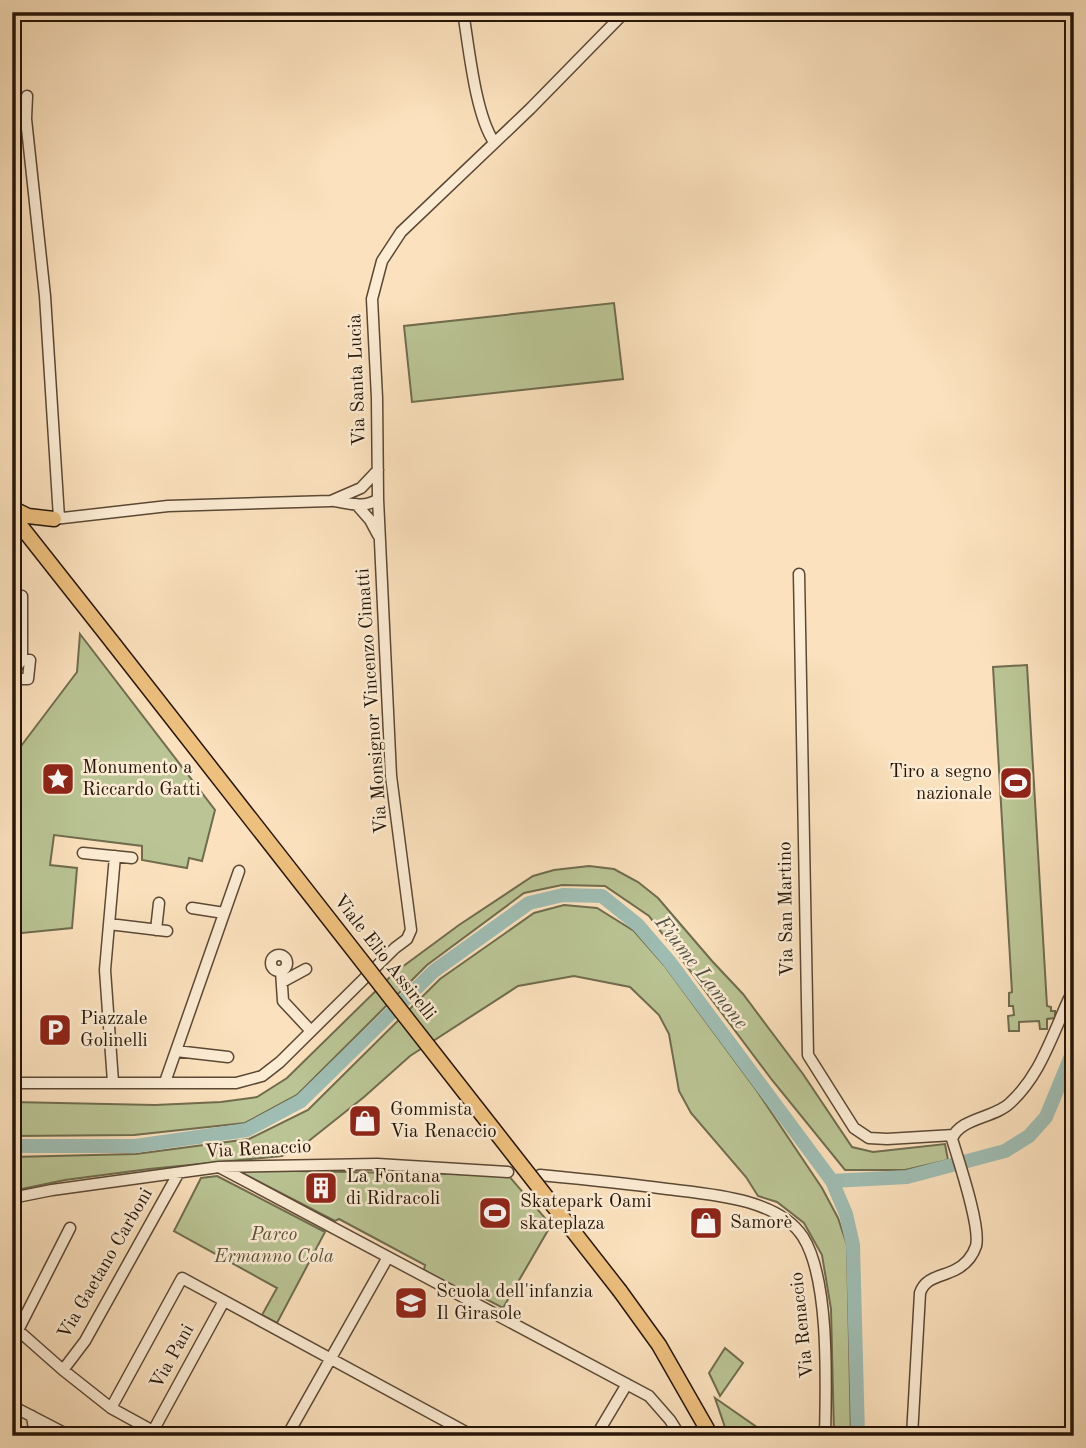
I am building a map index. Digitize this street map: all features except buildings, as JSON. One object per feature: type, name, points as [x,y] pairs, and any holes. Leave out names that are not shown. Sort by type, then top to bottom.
[{"type":"main road","points":[[12,508],[39,519],[56,518]]},
{"type":"main road","name":"Viale Elio Assirelli","points":[[12,515],[110,646],[659,1345],[711,1436]]},
{"type":"main road","points":[[40,551],[41,535],[56,518]]},
{"type":"main road","name":"Viale Elio Assirelli","points":[[12,527],[110,646]]},
{"type":"main road","name":"Viale Elio Assirelli","points":[[617,1293],[679,1392],[702,1436]]},
{"type":"street","points":[[463,12],[479,98],[488,134],[494,142]]},
{"type":"street","name":"Via Santa Lucia","points":[[56,518],[168,506],[331,501],[361,488],[378,470],[372,299],[382,261],[401,232],[530,109],[625,12]]},
{"type":"street","points":[[27,96],[26,119],[45,296],[56,518]]},
{"type":"street","name":"Via Monsignor Vincenzo Cimatti","points":[[12,1083],[236,1083],[262,1076],[280,1062],[407,939],[411,930],[391,776],[378,470]]},
{"type":"street","points":[[331,501],[367,505],[378,499]]},
{"type":"street","points":[[356,504],[380,537]]},
{"type":"street","name":"Via San Martino","points":[[799,574],[808,1055],[854,1128],[869,1138],[953,1137],[963,1125],[993,1115],[1009,1105],[1029,1083],[1042,1063],[1074,990]]},
{"type":"street","points":[[12,672],[22,660],[22,596]]},
{"type":"street","points":[[12,679],[28,679],[30,660],[22,660]]},
{"type":"street","points":[[83,853],[132,858]]},
{"type":"street","points":[[113,1082],[105,970],[115,856]]},
{"type":"street","points":[[165,1082],[239,871]]},
{"type":"street","points":[[109,923],[161,931],[159,903]]},
{"type":"street","points":[[192,908],[224,913]]},
{"type":"street","points":[[306,969],[281,976],[283,1001],[311,1031]]},
{"type":"street","points":[[176,1051],[228,1057]]},
{"type":"street","points":[[912,1436],[920,1293],[925,1284],[958,1268],[971,1257],[977,1236],[953,1137]]},
{"type":"street","name":"Via Renaccio","points":[[12,1198],[63,1188],[219,1167],[377,1164],[508,1172]]},
{"type":"street","points":[[219,1167],[649,1396],[680,1436]]},
{"type":"street","name":"Via Gaetano Carboni","points":[[63,1370],[85,1341],[177,1174]]},
{"type":"street","name":"Via Renaccio","points":[[540,1175],[627,1183],[727,1197],[765,1209],[802,1235],[819,1277],[826,1386],[825,1436]]},
{"type":"street","points":[[12,1342],[16,1328],[70,1228]]},
{"type":"street","points":[[288,1436],[387,1257]]},
{"type":"street","points":[[111,1408],[183,1278],[473,1436]]},
{"type":"street","name":"Via Pani","points":[[158,1433],[225,1301]]},
{"type":"street","points":[[16,1328],[111,1408],[158,1433]]},
{"type":"street","points":[[596,1436],[627,1384]]},
{"type":"street","points":[[12,1406],[70,1436]]},
{"type":"street","points":[[32,1416],[35,1436]]},
{"type":"green space","points":[[614,303],[623,379],[412,402],[404,326]]},
{"type":"green space","points":[[80,634],[215,810],[202,861],[189,858],[187,868],[142,860],[142,846],[54,835],[50,865],[77,868],[72,928],[12,934],[12,758],[77,672]]},
{"type":"green space","name":"Tiro a segno nazionale","points":[[1027,665],[1047,1006],[1051,1007],[1051,1011],[1055,1011],[1055,1018],[1047,1019],[1047,1029],[1040,1029],[1039,1021],[1019,1022],[1019,1031],[1009,1031],[1008,1016],[1014,1015],[1013,1006],[1009,1006],[1009,993],[1012,992],[993,667]]},
{"type":"green space","points":[[589,866],[614,869],[638,882],[658,898],[743,994],[803,1074],[852,1147],[873,1152],[945,1144],[948,1160],[905,1170],[845,1170],[772,1080],[649,916],[605,886],[562,885],[524,893],[427,965],[297,1095],[245,1123],[134,1135],[12,1136],[12,1102],[155,1105],[221,1102],[257,1097],[287,1078],[394,973],[459,925],[533,876],[554,870]]},
{"type":"green space","points":[[564,905],[597,908],[634,931],[664,965],[757,1091],[822,1188],[838,1218],[847,1245],[851,1436],[834,1436],[831,1309],[822,1255],[804,1223],[777,1202],[758,1196],[746,1177],[691,1113],[679,1091],[669,1034],[659,1015],[630,987],[574,976],[518,986],[410,1056],[305,1144],[282,1156],[149,1169],[65,1180],[12,1191],[12,1157],[136,1154],[249,1139],[308,1110],[440,979],[534,913]]},
{"type":"green space","points":[[246,1170],[508,1175],[551,1225],[503,1308],[465,1288],[461,1291],[424,1270],[425,1265],[339,1219],[335,1221],[242,1173]]},
{"type":"green space","name":"Parco Ermanno Cola","points":[[217,1176],[325,1232],[277,1323],[262,1315],[277,1288],[174,1231],[201,1178]]},
{"type":"green space","points":[[725,1348],[743,1363],[720,1396],[709,1373]]},
{"type":"green space","points":[[715,1398],[761,1430],[760,1436],[728,1436]]},
{"type":"waterway","name":"Fiume Lamone","points":[[12,1146],[135,1146],[247,1130],[301,1101],[434,971],[529,903],[563,895],[602,896],[638,925],[669,961],[832,1181],[846,1214],[853,1245],[858,1436]]},
{"type":"waterway","points":[[832,1181],[907,1177],[1005,1151],[1029,1136],[1046,1117],[1074,1049]]},
{"type":"place","name":"Monumento a Riccardo Gatti","points":[[58,779]]},
{"type":"place","name":"Tiro a segno nazionale","points":[[1016,783]]},
{"type":"place","name":"Piazzale Golinelli","points":[[55,1030]]},
{"type":"place","name":"Gommista Via Renaccio","points":[[365,1121]]},
{"type":"place","name":"La Fontana di Ridracoli","points":[[321,1188]]},
{"type":"place","name":"Skatepark Oami skateplaza","points":[[495,1213]]},
{"type":"place","name":"Samorè","points":[[706,1223]]},
{"type":"place","name":"Scuola dell'infanzia Il Girasole","points":[[411,1303]]}]
